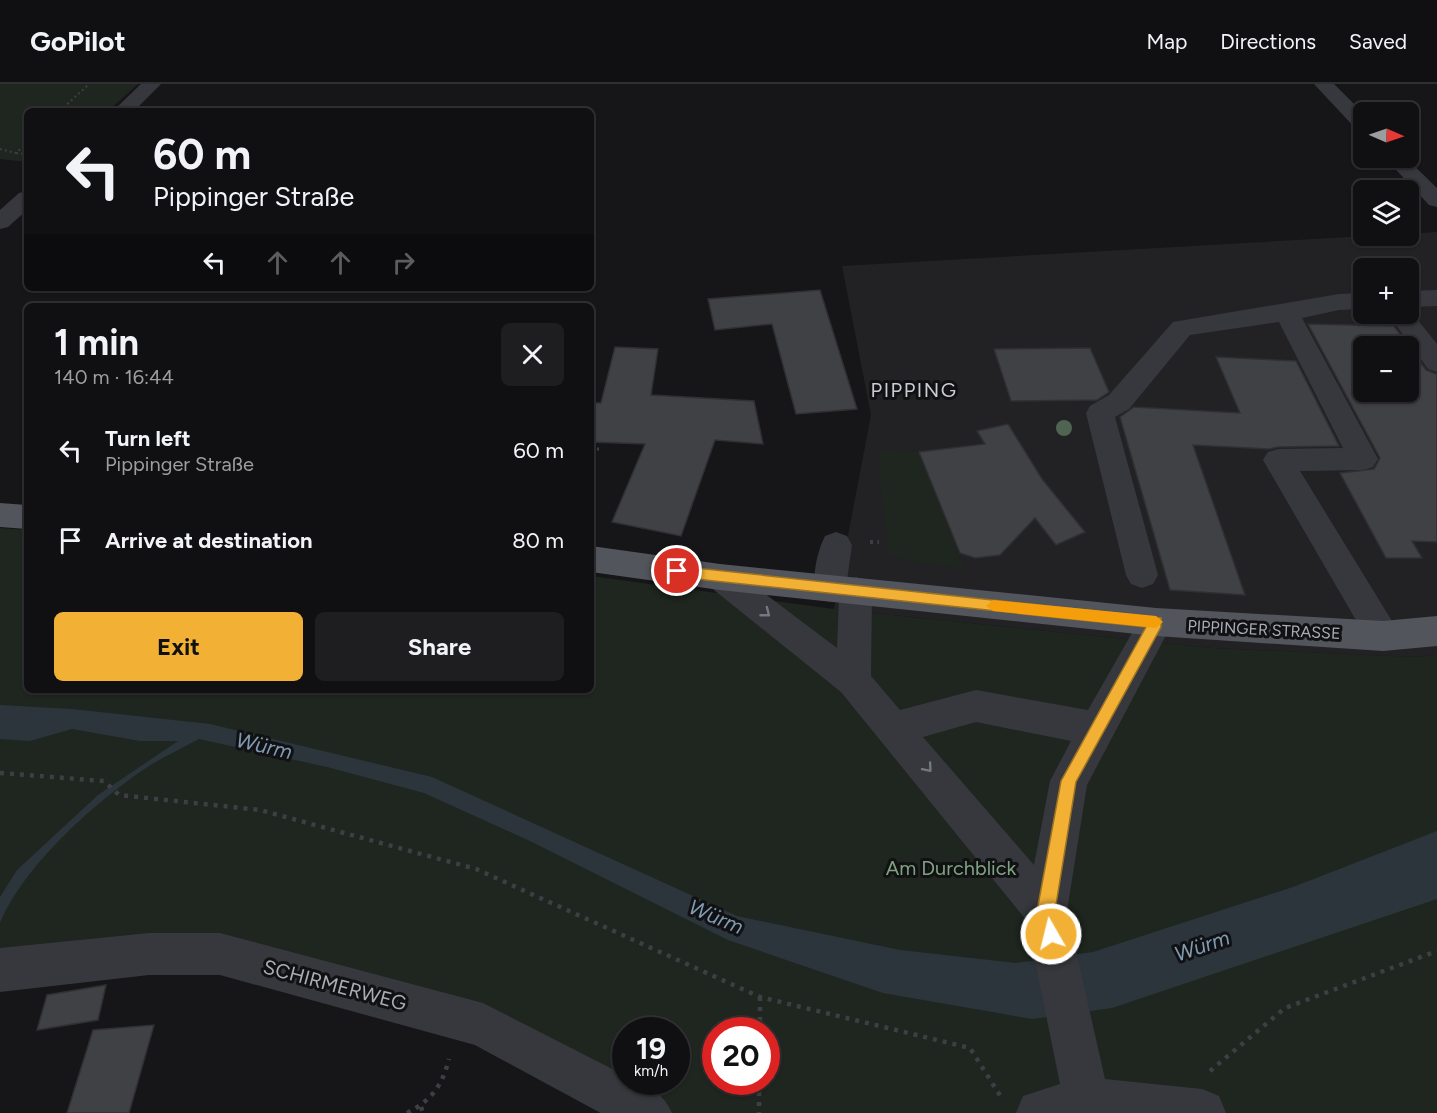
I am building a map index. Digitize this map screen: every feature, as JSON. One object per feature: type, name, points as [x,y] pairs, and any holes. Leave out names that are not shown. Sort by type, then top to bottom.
[{"type":"main road","points":[[0,515],[24,517]]},
{"type":"main road","name":"PIPPINGER STRASSE","points":[[594,559],[720,577],[1156,622],[1383,636],[1437,631]]},
{"type":"street","points":[[126,108],[152,84]]},
{"type":"street","points":[[1323,84],[1353,115]]},
{"type":"street","points":[[1405,168],[1437,200]]},
{"type":"street","points":[[0,222],[24,201]]},
{"type":"street","points":[[1419,299],[1437,298]]},
{"type":"street","points":[[1143,575],[1100,412],[1119,402],[1182,328],[1353,301]]},
{"type":"street","points":[[1287,313],[1363,459],[1278,460],[1383,636]]},
{"type":"street","points":[[1408,324],[1437,363]]},
{"type":"street","points":[[836,545],[853,681]]},
{"type":"street","points":[[720,577],[853,681],[1046,911]]},
{"type":"street","points":[[1087,1101],[1046,911],[1069,781],[1156,622]]},
{"type":"street","points":[[894,728],[976,706],[1097,729]]},
{"type":"street","name":"SCHIRMERWEG","points":[[0,970],[149,954],[220,954],[483,1025],[648,1113]]},
{"type":"street","points":[[1023,1108],[1087,1101],[1197,1112]]},
{"type":"path","points":[[63,108],[89,84]]},
{"type":"path","points":[[16,153],[24,146]]},
{"type":"path","points":[[0,149],[24,154]]},
{"type":"path","points":[[594,449],[601,449]]},
{"type":"path","points":[[0,773],[104,781],[118,795],[260,810],[476,869],[760,997],[970,1048],[1023,1108]]},
{"type":"path","points":[[1197,1112],[1206,1074],[1286,1008],[1437,951]]},
{"type":"path","points":[[760,997],[760,1017]]},
{"type":"path","points":[[407,1113],[422,1110],[445,1076],[451,1050],[451,1016]]},
{"type":"path","points":[[759,1095],[759,1113]]},
{"type":"shaded area","points":[[1437,232],[1437,655],[1415,657],[1212,648],[834,609],[871,415],[842,266],[1353,237],[1353,246],[1419,246],[1419,233]]},
{"type":"green space","points":[[0,84],[138,84],[111,108],[24,108],[24,162],[0,159]]},
{"type":"green space","points":[[880,450],[919,452],[965,569],[910,561],[889,554],[880,482]]},
{"type":"green space","name":"Am Durchblick","points":[[0,528],[24,530],[24,693],[594,693],[594,576],[834,609],[1212,648],[1415,657],[1437,655],[1437,1113],[600,1113],[473,1044],[199,967],[0,986]]},
{"type":"water","name":"Würm","points":[[0,705],[72,709],[210,724],[432,777],[737,916],[900,950],[1016,963],[1093,952],[1293,887],[1437,831],[1437,899],[1112,1008],[1032,1019],[883,993],[728,940],[530,841],[424,793],[327,767],[199,739],[163,758],[123,784],[61,838],[25,880],[0,923],[0,897],[17,870],[98,795],[178,741],[140,741],[72,729],[30,741],[0,739]]},
{"type":"building","points":[[820,290],[857,409],[796,414],[772,324],[715,330],[708,299]]},
{"type":"building","points":[[1308,324],[1394,326],[1401,336],[1353,336],[1353,402],[1419,402],[1419,360],[1426,370],[1437,374],[1437,542],[1412,541],[1422,558],[1386,558],[1340,473],[1374,469],[1380,458]]},
{"type":"building","points":[[615,347],[658,349],[651,395],[754,401],[763,444],[715,440],[681,536],[612,522],[645,444],[594,442],[594,403],[601,403]]},
{"type":"building","points":[[1090,348],[1109,392],[1097,400],[1011,401],[994,349]]},
{"type":"building","points":[[1216,357],[1296,361],[1339,446],[1269,449],[1193,445],[1245,595],[1170,590],[1120,417],[1134,407],[1240,413]]},
{"type":"building","points":[[1008,424],[1042,479],[1085,532],[1056,545],[1035,518],[1000,555],[975,558],[960,553],[919,452],[985,444],[977,431]]},
{"type":"building","points":[[106,985],[98,1020],[37,1030],[47,995]]},
{"type":"building","points":[[154,1025],[129,1113],[67,1113],[93,1030]]},
{"type":"slow traffic","points":[[993,606],[1156,622]]},
{"type":"district","name":"PIPPING","points":[[914,390]]},
{"type":"route","points":[[677,571],[1156,622],[1069,781],[1046,911],[1051,934]]}]
